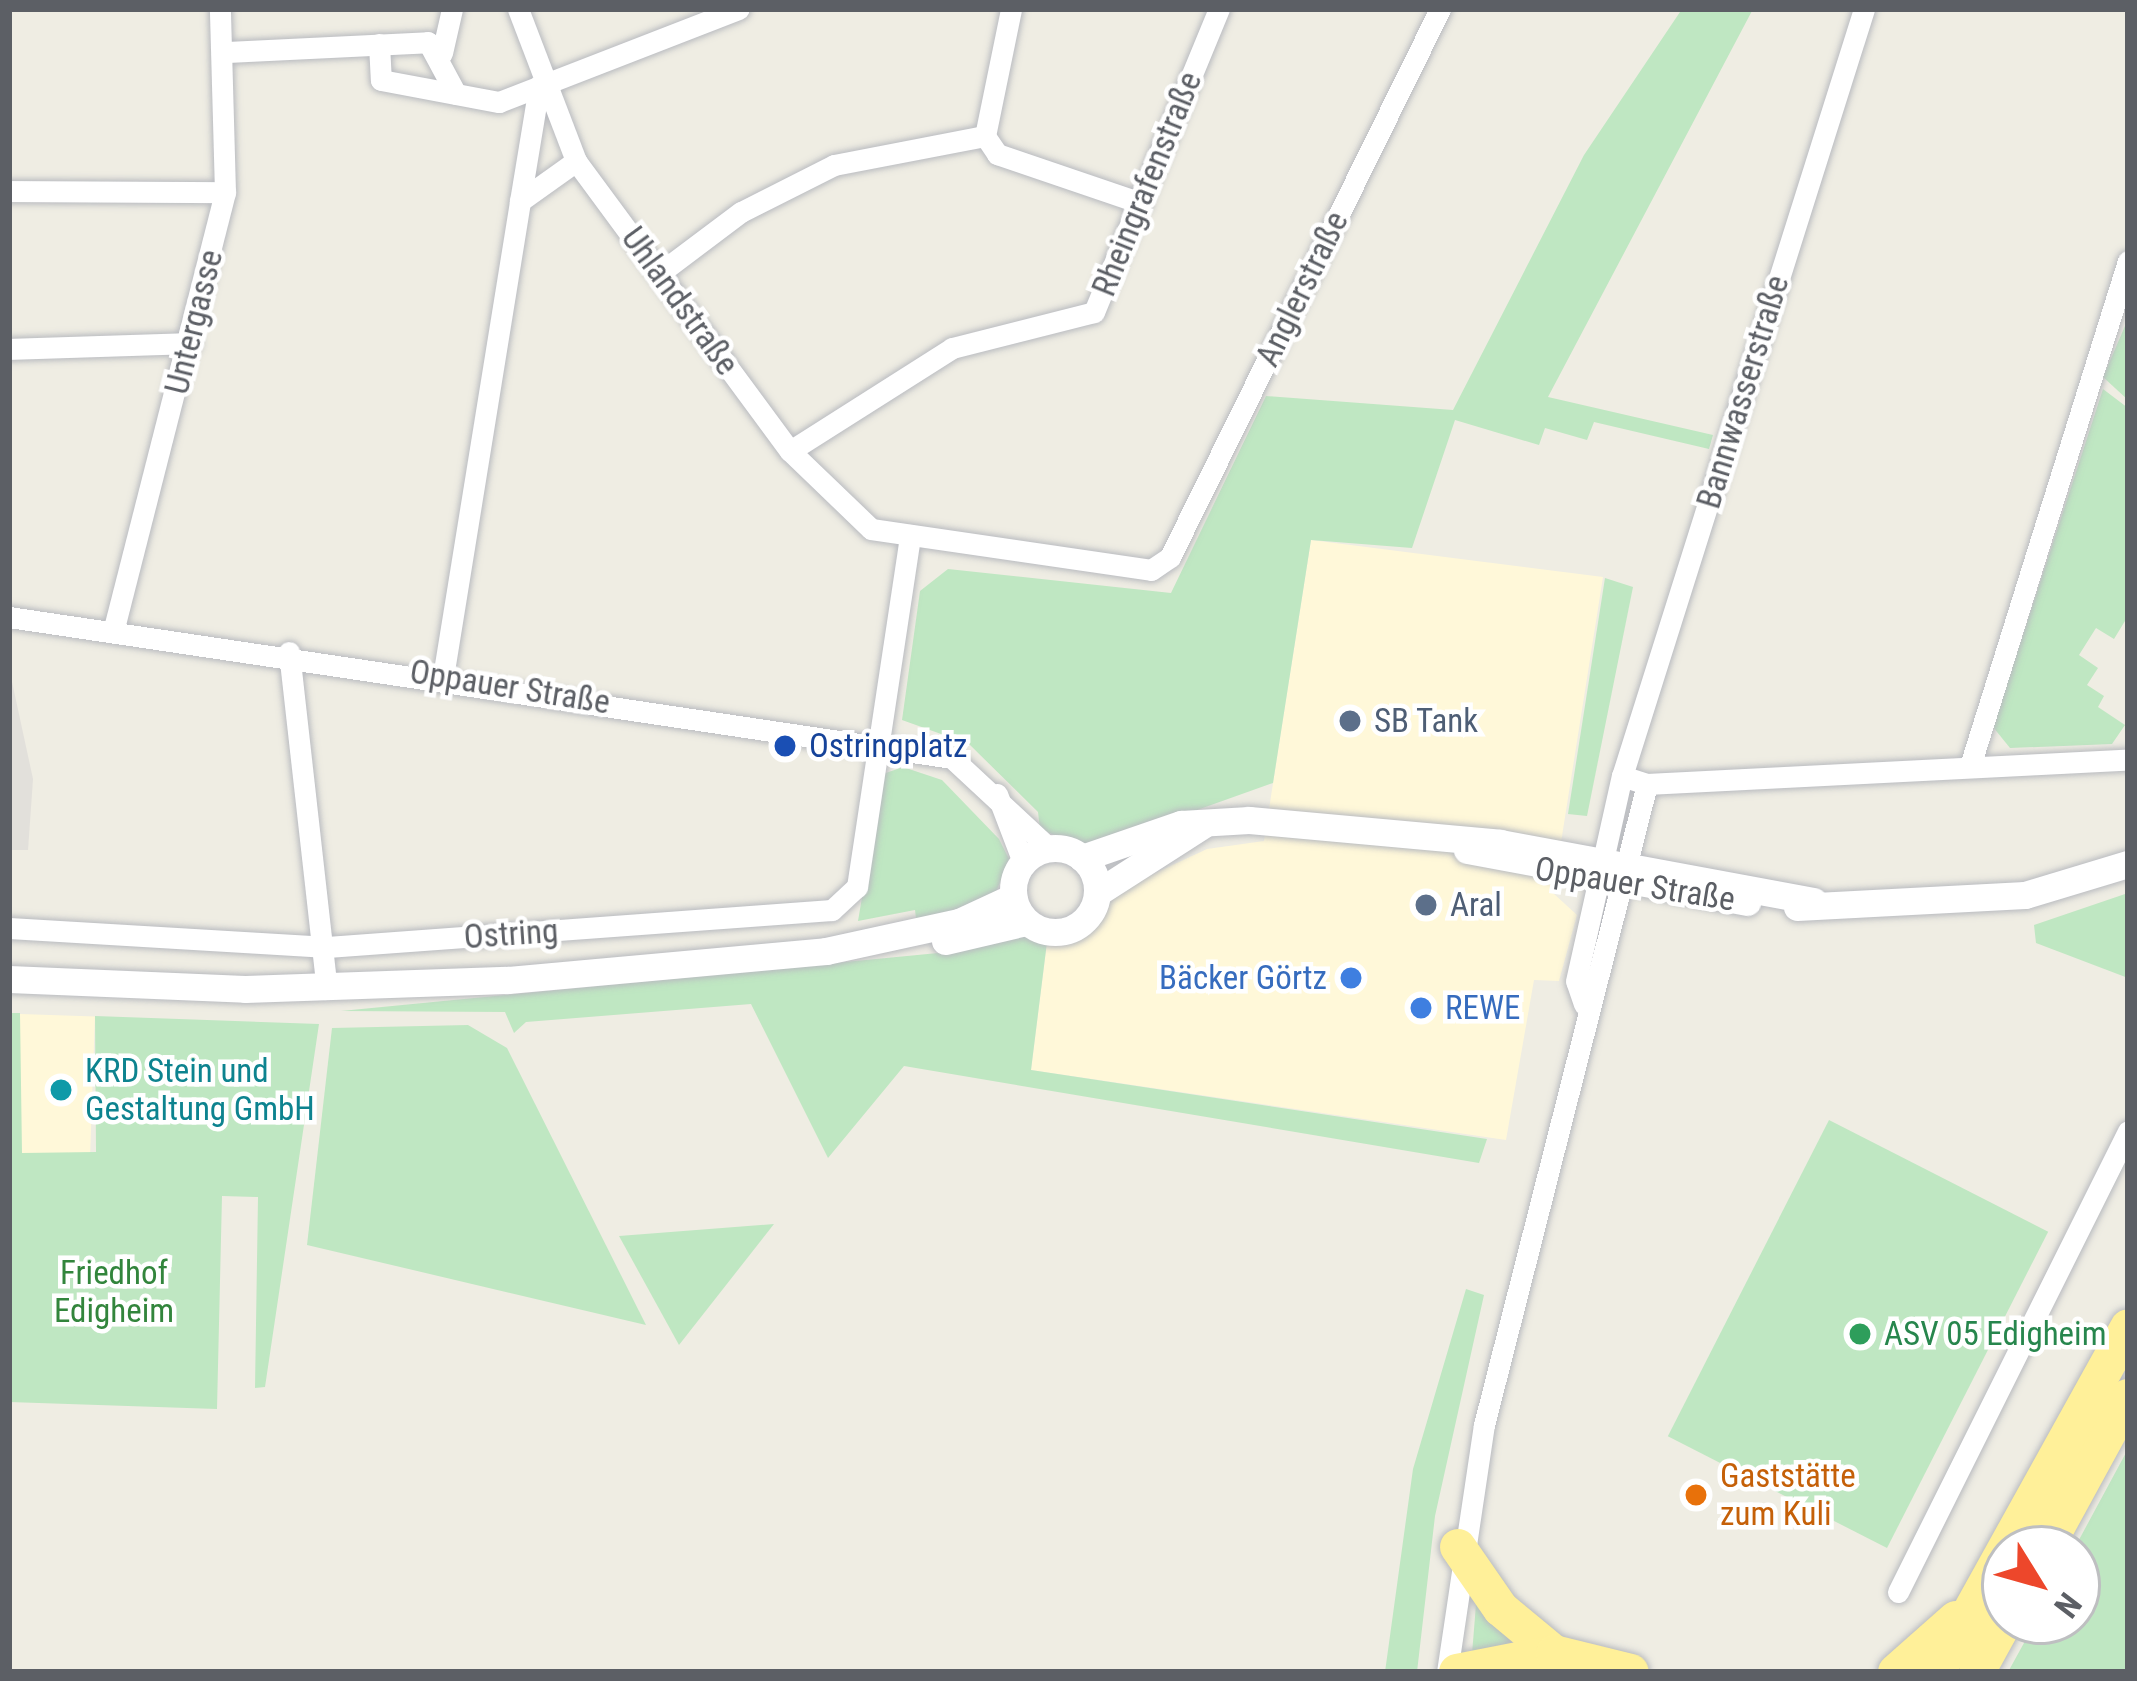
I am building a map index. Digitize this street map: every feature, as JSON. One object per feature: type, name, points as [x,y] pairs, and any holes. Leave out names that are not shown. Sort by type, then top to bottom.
[{"type":"highway","points":[[2032,1525],[2128,1327]]},
{"type":"highway","points":[[2057,1525],[2128,1397]]},
{"type":"highway","points":[[1458,1547],[1501,1609],[1554,1653]]},
{"type":"highway","points":[[1896,1672],[1981,1617]]},
{"type":"highway","points":[[1937,1672],[1981,1622]]},
{"type":"highway","points":[[1457,1672],[1554,1653],[1631,1672]]},
{"type":"street","name":"Untergasse","points":[[114,628],[225,192],[227,52],[220,9]]},
{"type":"street","points":[[452,9],[442,53],[456,94]]},
{"type":"street","name":"Uhlandstraße","points":[[518,9],[539,86],[576,160],[790,451],[871,530],[910,535]]},
{"type":"street","points":[[379,44],[381,80],[499,102],[739,9]]},
{"type":"street","points":[[1011,9],[985,136],[997,154],[1141,202]]},
{"type":"street","name":"Rheingrafenstraße","points":[[790,451],[952,348],[1094,312],[1219,9]]},
{"type":"street","name":"Anglerstraße","points":[[910,535],[1161,567],[1440,9]]},
{"type":"street","name":"Bannwasserstraße","points":[[1613,873],[1622,776],[1864,9]]},
{"type":"street","points":[[227,52],[428,42],[442,53]]},
{"type":"street","points":[[443,677],[539,86]]},
{"type":"street","points":[[661,272],[833,165],[985,136]]},
{"type":"street","points":[[521,194],[576,160]]},
{"type":"street","points":[[9,191],[225,192]]},
{"type":"street","points":[[1970,766],[2128,261]]},
{"type":"street","points":[[9,349],[190,343]]},
{"type":"street","points":[[877,742],[910,535]]},
{"type":"street","name":"Oppauer Straße","points":[[9,617],[289,652],[877,742],[952,758],[997,794],[1050,849]]},
{"type":"street","points":[[289,652],[327,946],[327,989]]},
{"type":"street","name":"Ostring","points":[[9,928],[327,946],[832,910],[857,886],[877,742]]},
{"type":"street","points":[[1622,776],[1647,784],[2128,760]]},
{"type":"street","points":[[1447,1672],[1458,1547],[1584,1004],[1576,981],[1647,784]]},
{"type":"street","points":[[997,794],[1023,862],[1020,909],[1072,929],[1096,892],[1203,825]]},
{"type":"street","name":"Oppauer Straße","points":[[1082,858],[1203,825],[1283,823],[1814,901],[1965,902],[2128,864]]},
{"type":"street","points":[[1023,862],[1050,849],[1082,858],[1096,892]]},
{"type":"street","name":"Ostring","points":[[9,979],[327,989],[851,946],[1020,909]]},
{"type":"street","points":[[1898,1592],[2128,1131]]},
{"type":"shaded area","points":[[1311,540],[1603,577],[1553,893],[1577,915],[1559,981],[1534,980],[1506,1140],[1031,1070],[1047,942],[1078,936],[1108,895],[1207,849],[1264,841]]},
{"type":"shaded area","points":[[9,668],[33,779],[28,850],[9,850]]},
{"type":"shaded area","points":[[20,1014],[95,1017],[90,1156],[15,1153]]},
{"type":"green space","points":[[1682,9],[1753,9],[1548,397],[1713,435],[1709,449],[1594,422],[1587,440],[1545,428],[1539,445],[1455,420],[1412,548],[1311,540],[1273,783],[1088,849],[1040,829],[1038,812],[969,744],[902,720],[920,591],[948,569],[1171,593],[1266,396],[1453,410],[1584,155]]},
{"type":"green space","points":[[2128,319],[2128,400],[2103,377]]},
{"type":"green space","points":[[2103,389],[2128,408],[2128,616],[2114,639],[2096,628],[2079,655],[2098,668],[2087,685],[2104,696],[2098,707],[2125,725],[2112,744],[2010,748],[1993,727]]},
{"type":"green space","points":[[1605,578],[1633,587],[1587,816],[1568,814]]},
{"type":"green space","points":[[903,767],[942,780],[999,839],[1009,859],[993,900],[917,926],[915,910],[858,921],[883,774]]},
{"type":"green space","points":[[2128,893],[2128,978],[2036,943],[2034,925]]},
{"type":"green space","points":[[1018,933],[1047,942],[1031,1070],[1487,1139],[1479,1163],[904,1066],[828,1158],[751,1004],[526,1022],[514,1033],[505,1012],[341,1011],[938,953]]},
{"type":"green space","name":"Friedhof Edigheim","points":[[9,1013],[20,1013],[22,1153],[96,1152],[95,1016],[319,1024],[265,1387],[255,1388],[258,1197],[222,1196],[217,1409],[9,1402]]},
{"type":"green space","points":[[468,1025],[507,1048],[646,1325],[307,1245],[332,1028]]},
{"type":"green space","name":"ASV 05 Edigheim","points":[[1829,1120],[2048,1232],[1887,1548],[1668,1436]]},
{"type":"green space","points":[[774,1224],[679,1345],[619,1236]]},
{"type":"green space","points":[[1466,1289],[1484,1295],[1435,1516],[1417,1672],[1385,1672],[1413,1469]]},
{"type":"green space","points":[[2128,1449],[2128,1672],[2008,1672],[2023,1645],[2101,1645],[2101,1525],[2087,1525]]},
{"type":"green space","points":[[1477,1592],[1528,1644],[1472,1654]]},
{"type":"place","name":"SB Tank","points":[[1350,721]]},
{"type":"place","name":"Ostringplatz","points":[[785,746]]},
{"type":"place","name":"Aral","points":[[1426,905]]},
{"type":"place","name":"Bäcker Görtz","points":[[1351,978]]},
{"type":"place","name":"REWE","points":[[1421,1008]]},
{"type":"place","name":"KRD Stein und Gestaltung GmbH","points":[[61,1090]]},
{"type":"place","name":"ASV 05 Edigheim","points":[[1860,1334]]},
{"type":"place","name":"Gaststätte zum Kuli","points":[[1696,1495]]}]
